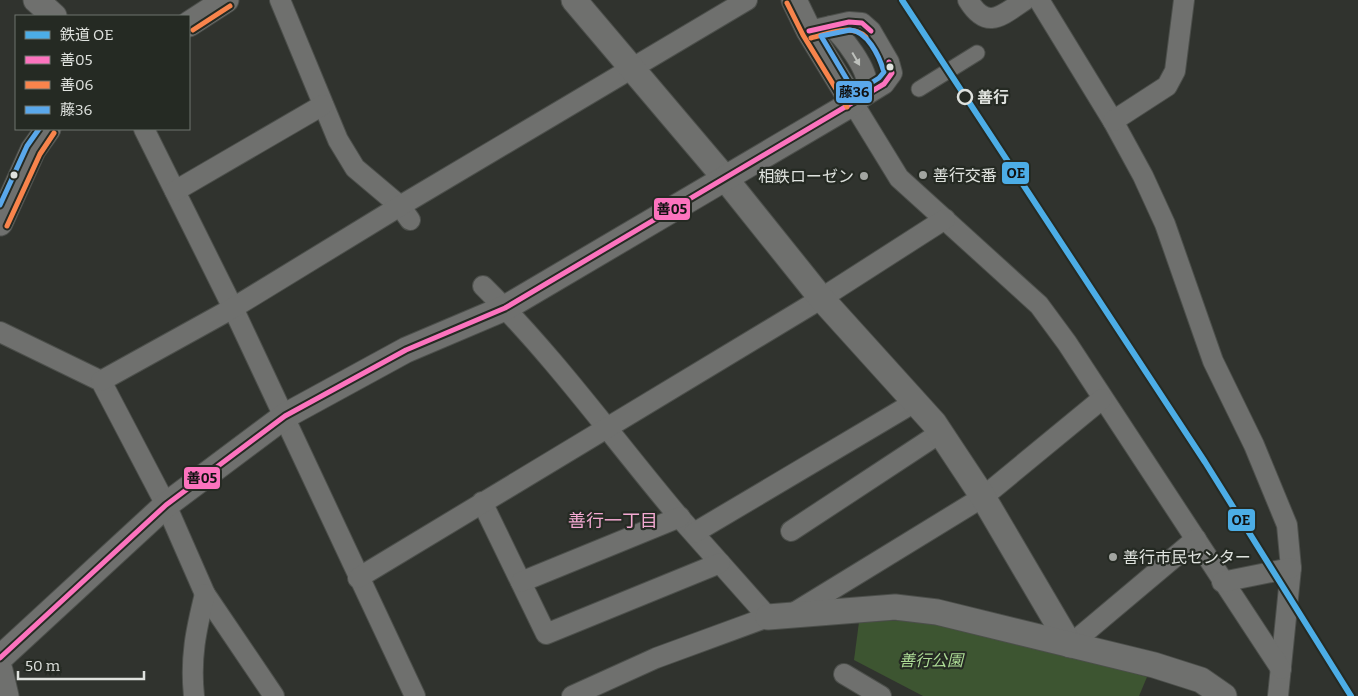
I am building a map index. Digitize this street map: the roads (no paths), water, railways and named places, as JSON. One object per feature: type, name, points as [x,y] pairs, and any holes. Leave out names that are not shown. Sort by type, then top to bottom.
[{"type":"street","points":[[36,0],[53,15]]},
{"type":"street","points":[[190,23],[226,0]]},
{"type":"street","points":[[280,0],[338,140],[355,168],[405,213]]},
{"type":"street","points":[[574,0],[724,177],[821,298],[915,402],[940,434],[983,497],[1070,645]]},
{"type":"street","points":[[101,381],[405,213],[746,0]]},
{"type":"street","points":[[794,0],[820,28],[899,178],[1039,305],[1281,669]]},
{"type":"street","points":[[968,0],[975,12],[982,17],[992,19],[1000,17],[1025,0]]},
{"type":"street","points":[[1039,0],[1113,121],[1143,176],[1165,224],[1214,361],[1270,482],[1287,525],[1291,568],[1278,696]]},
{"type":"street","points":[[1113,121],[1167,86],[1174,71],[1184,0]]},
{"type":"street","points":[[0,658],[166,505],[285,416],[406,350],[505,308],[884,84],[892,73],[889,62],[871,30],[862,23],[849,22],[820,28]]},
{"type":"street","points":[[918,90],[977,53]]},
{"type":"street","points":[[175,191],[323,105]]},
{"type":"street","points":[[0,223],[33,150],[47,130]]},
{"type":"street","points":[[144,130],[234,308],[358,578],[415,696]]},
{"type":"street","points":[[358,578],[606,426],[821,298],[945,219]]},
{"type":"street","points":[[483,286],[505,308],[606,426],[680,518],[720,563],[778,617]]},
{"type":"street","points":[[0,332],[101,381],[166,505],[206,594],[274,696]]},
{"type":"street","points":[[778,617],[983,497],[1102,399]]},
{"type":"street","points":[[694,533],[915,402]]},
{"type":"street","points":[[791,531],[940,434]]},
{"type":"street","points":[[482,502],[546,634],[720,563]]},
{"type":"street","points":[[521,582],[680,518]]},
{"type":"street","points":[[1070,645],[1196,539]]},
{"type":"street","points":[[1222,582],[1291,568]]},
{"type":"street","points":[[194,696],[192,675],[194,637],[206,594]]},
{"type":"street","points":[[572,696],[656,658],[778,617],[844,609],[895,607],[937,612],[1154,665],[1201,680],[1224,696]]},
{"type":"street","points":[[0,670],[6,696]]},
{"type":"street","points":[[844,674],[882,696]]},
{"type":"rail line","name":"OE","points":[[902,0],[1205,462],[1351,696]]},
{"type":"place","name":"善行","points":[[965,97]]},
{"type":"place","name":"善行交番","points":[[923,175]]},
{"type":"place","name":"相鉄ローゼン","points":[[864,176]]},
{"type":"place","name":"善行市民センター","points":[[1113,557]]},
{"type":"district","name":"善行一丁目","points":[[613,521]]},
{"type":"park label","name":"善行公園","points":[[931,660]]}]
